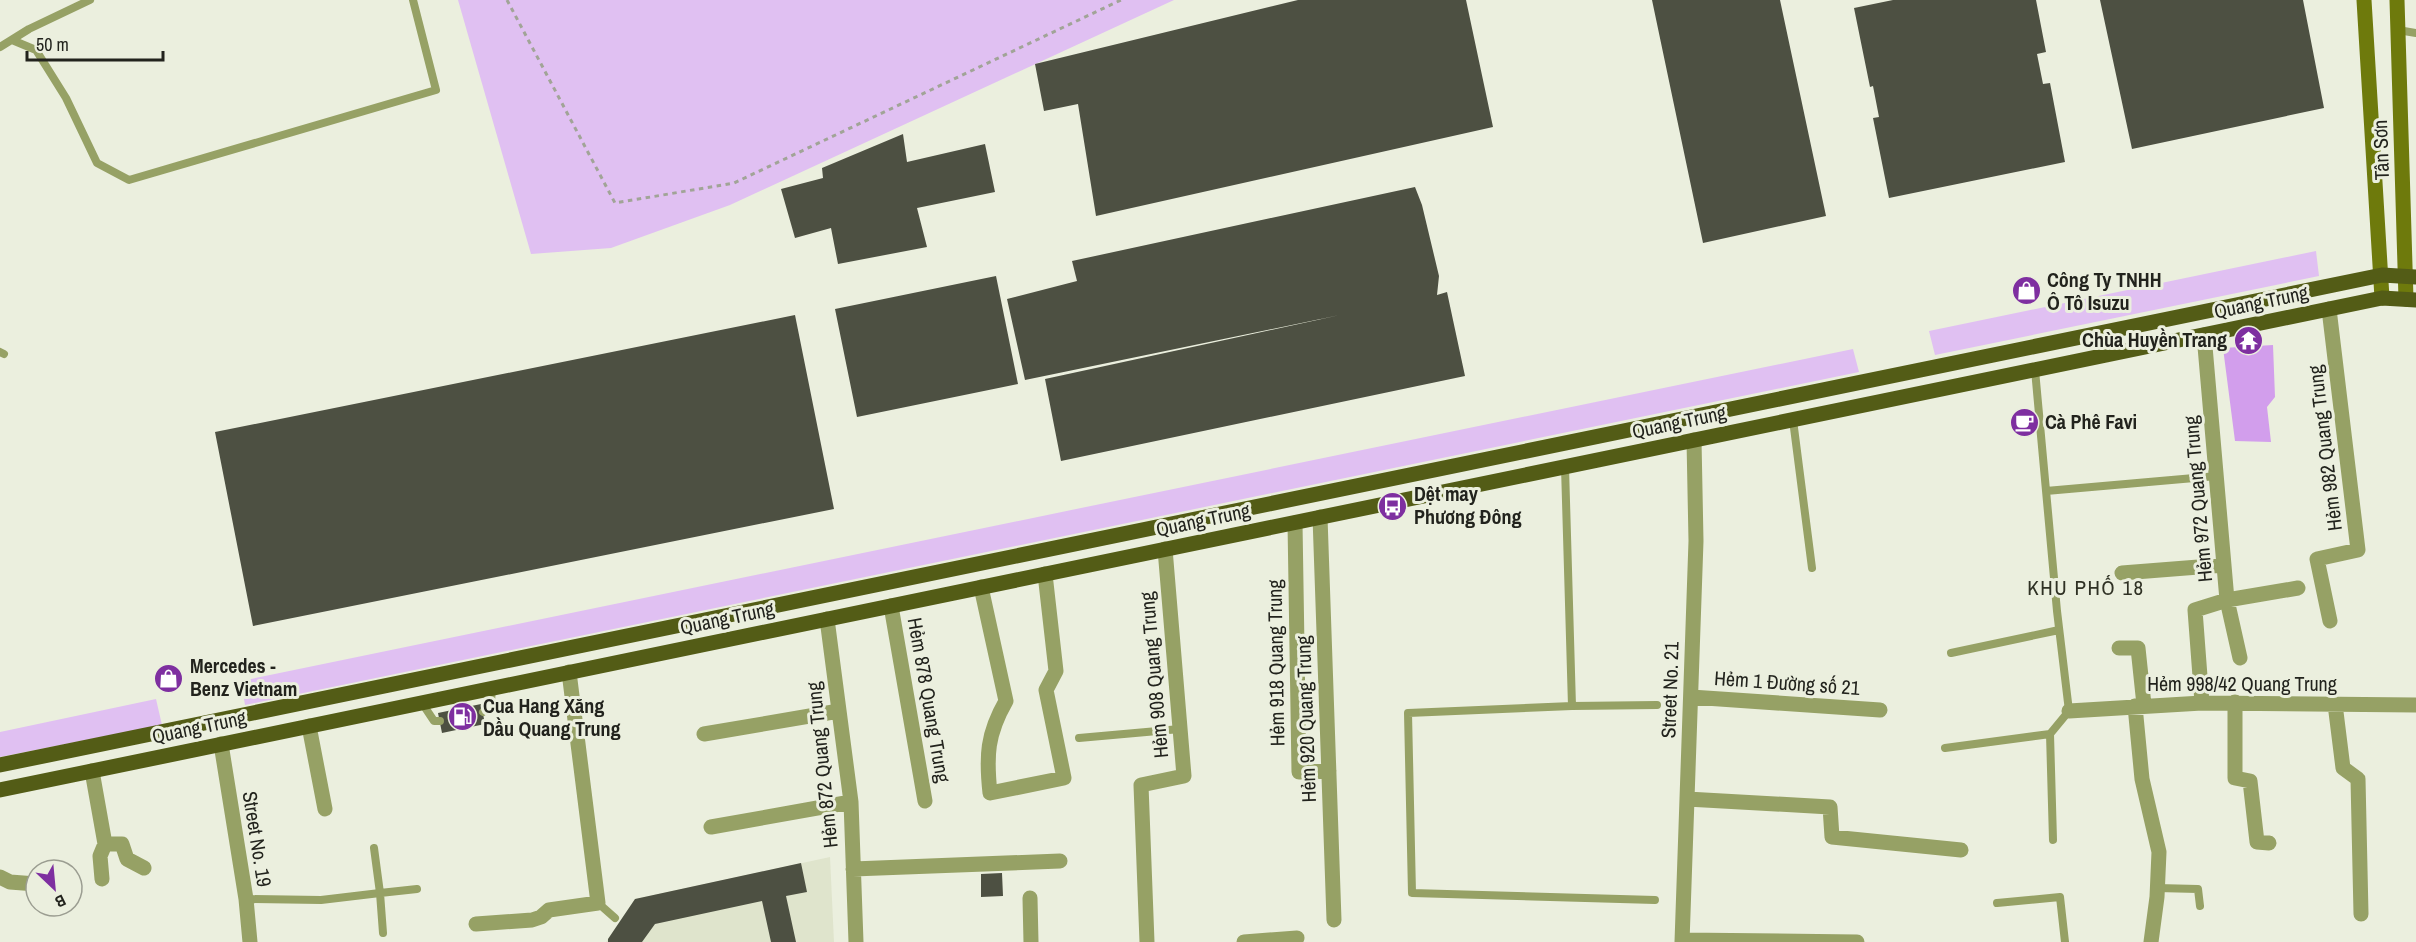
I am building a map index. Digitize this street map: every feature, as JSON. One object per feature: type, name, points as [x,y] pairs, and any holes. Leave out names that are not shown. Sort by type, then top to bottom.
[{"type":"main road","name":"Quang Trung","points":[[0,765],[2382,275],[2411,277]]},
{"type":"main road","name":"Quang Trung","points":[[0,790],[2382,298],[2411,300]]},
{"type":"main road","points":[[1899,374],[1903,397]]},
{"type":"main road","points":[[1693,417],[1694,440]]},
{"type":"main road","points":[[217,721],[220,744]]},
{"type":"street","name":"Tân Sơn","points":[[2364,0],[2382,298]]},
{"type":"street","name":"Tân Sơn","points":[[2397,0],[2411,300]]},
{"type":"street","name":"Hẻm 982 Quang Trung","points":[[2329,309],[2358,550],[2317,559],[2330,621]]},
{"type":"street","name":"Hẻm 972 Quang Trung","points":[[2204,335],[2227,600],[2240,658]]},
{"type":"street","name":"Street No. 21","points":[[1682,941],[1696,542],[1694,440]]},
{"type":"street","name":"Hẻm 920 Quang Trung","points":[[1320,517],[1334,920]]},
{"type":"street","name":"Hẻm 918 Quang Trung","points":[[1296,523],[1299,772],[1329,771]]},
{"type":"street","name":"Hẻm 908 Quang Trung","points":[[1147,942],[1141,785],[1184,776],[1165,549]]},
{"type":"street","points":[[2122,573],[2224,565]]},
{"type":"street","points":[[981,588],[1006,701],[995,719],[987,757],[990,793],[1064,778],[1046,690],[1056,671],[1045,574]]},
{"type":"street","points":[[2202,703],[2195,610],[2227,600],[2298,588]]},
{"type":"street","name":"Hẻm 878 Quang Trung","points":[[891,606],[925,801]]},
{"type":"street","name":"Hẻm 872 Quang Trung","points":[[827,619],[851,801],[856,942]]},
{"type":"street","points":[[2119,648],[2138,648],[2142,779],[2158,841],[2157,888],[2151,942]]},
{"type":"street","points":[[476,924],[532,920],[541,917],[549,910],[598,903],[569,672]]},
{"type":"street","name":"Hẻm 1 Đường số 21","points":[[1691,698],[1880,710]]},
{"type":"street","points":[[2235,702],[2235,778],[2250,781],[2257,842],[2269,843]]},
{"type":"street","name":"Hẻm 998/42 Quang Trung","points":[[2069,711],[2235,702],[2416,705]]},
{"type":"street","points":[[2335,704],[2343,768],[2358,779],[2361,914]]},
{"type":"street","points":[[704,734],[839,711]]},
{"type":"street","points":[[309,726],[325,809]]},
{"type":"street","name":"Street No. 19","points":[[220,744],[246,899],[250,942]]},
{"type":"street","points":[[92,771],[105,844],[100,856],[102,879]]},
{"type":"street","points":[[1687,799],[1830,807],[1833,837],[1961,850]]},
{"type":"street","points":[[711,827],[851,801]]},
{"type":"street","points":[[105,844],[122,844],[128,860],[144,868]]},
{"type":"street","points":[[853,869],[1060,861]]},
{"type":"street","points":[[0,877],[10,882],[24,883]]},
{"type":"street","points":[[1030,898],[1031,942]]},
{"type":"street","points":[[1244,942],[1297,938]]},
{"type":"street","points":[[1682,941],[1857,942]]},
{"type":"lane","points":[[0,47],[90,0]]},
{"type":"lane","points":[[12,40],[36,50],[66,98],[97,163],[129,180],[436,90],[413,0]]},
{"type":"lane","points":[[2398,30],[2416,33]]},
{"type":"lane","points":[[2035,370],[2059,630],[2069,711],[2050,734],[2053,840]]},
{"type":"lane","points":[[1793,420],[1812,568]]},
{"type":"lane","points":[[1565,467],[1572,706]]},
{"type":"lane","points":[[2046,491],[2218,476]]},
{"type":"lane","points":[[1951,654],[2059,630]]},
{"type":"lane","points":[[483,712],[491,702],[492,688]]},
{"type":"lane","points":[[422,703],[434,721],[440,722]]},
{"type":"lane","points":[[1655,900],[1412,893],[1408,713],[1657,705]]},
{"type":"lane","points":[[1079,738],[1180,729]]},
{"type":"lane","points":[[1945,748],[2050,734]]},
{"type":"lane","points":[[374,848],[383,933]]},
{"type":"lane","points":[[2157,888],[2198,889],[2200,906]]},
{"type":"lane","points":[[246,899],[321,900],[417,889]]},
{"type":"lane","points":[[1997,903],[2060,897],[2065,942]]},
{"type":"lane","points":[[598,903],[615,918]]},
{"type":"path","points":[[507,0],[615,203],[734,183],[1121,0]]},
{"type":"shaded area","points":[[458,0],[1174,0],[730,205],[611,248],[531,254]]},
{"type":"shaded area","points":[[2316,251],[2319,276],[1935,355],[1929,331]]},
{"type":"shaded area","points":[[2273,345],[2275,397],[2267,407],[2271,442],[2235,441],[2223,348]]},
{"type":"shaded area","points":[[1853,349],[1859,372],[245,705],[241,681]]},
{"type":"shaded area","points":[[156,699],[162,725],[0,757],[0,732]]},
{"type":"shaded area","points":[[830,857],[834,942],[606,942],[635,899]]},
{"type":"building","points":[[1298,0],[1466,0],[1493,127],[1096,216],[1078,104],[1044,111],[1035,64]]},
{"type":"building","points":[[1652,0],[1780,0],[1826,216],[1703,243]]},
{"type":"building","points":[[1893,0],[2036,0],[2046,52],[2037,54],[2043,84],[2050,83],[2065,162],[1889,198],[1873,118],[1879,117],[1873,86],[1870,87],[1854,8]]},
{"type":"building","points":[[2100,0],[2303,0],[2324,108],[2132,149]]},
{"type":"building","points":[[903,134],[907,162],[985,144],[995,192],[917,208],[927,247],[838,264],[831,228],[795,238],[781,189],[823,178],[822,168]]},
{"type":"building","points":[[1415,187],[1422,205],[1439,276],[1437,295],[1447,292],[1465,376],[1061,461],[1045,379],[1340,315],[1025,380],[1007,299],[1077,281],[1072,261]]},
{"type":"building","points":[[996,276],[1018,384],[857,417],[835,309]]},
{"type":"building","points":[[795,315],[834,509],[253,626],[215,432]]},
{"type":"building","name":"Cua Hang Xăng Dầu Quang Trung","points":[[481,704],[485,724],[442,733],[438,713]]},
{"type":"building","points":[[801,863],[807,892],[786,896],[796,942],[771,942],[762,901],[655,924],[642,942],[608,942],[635,899]]},
{"type":"building","points":[[1002,873],[1003,896],[981,897],[981,874]]},
{"type":"place","name":"Công Ty TNHH Ô Tô Isuzu","points":[[2026,291]]},
{"type":"place","name":"Chùa Huyền Trang","points":[[2248,340]]},
{"type":"place","name":"Cà Phê Favi","points":[[2024,422]]},
{"type":"place","name":"Dệt may Phương Đông","points":[[1393,506]]},
{"type":"place","name":"Mercedes - Benz Vietnam","points":[[169,678]]},
{"type":"place","name":"Cua Hang Xăng Dầu Quang Trung","points":[[462,717]]},
{"type":"district","name":"KHU PHỐ 18","points":[[2086,588]]}]
